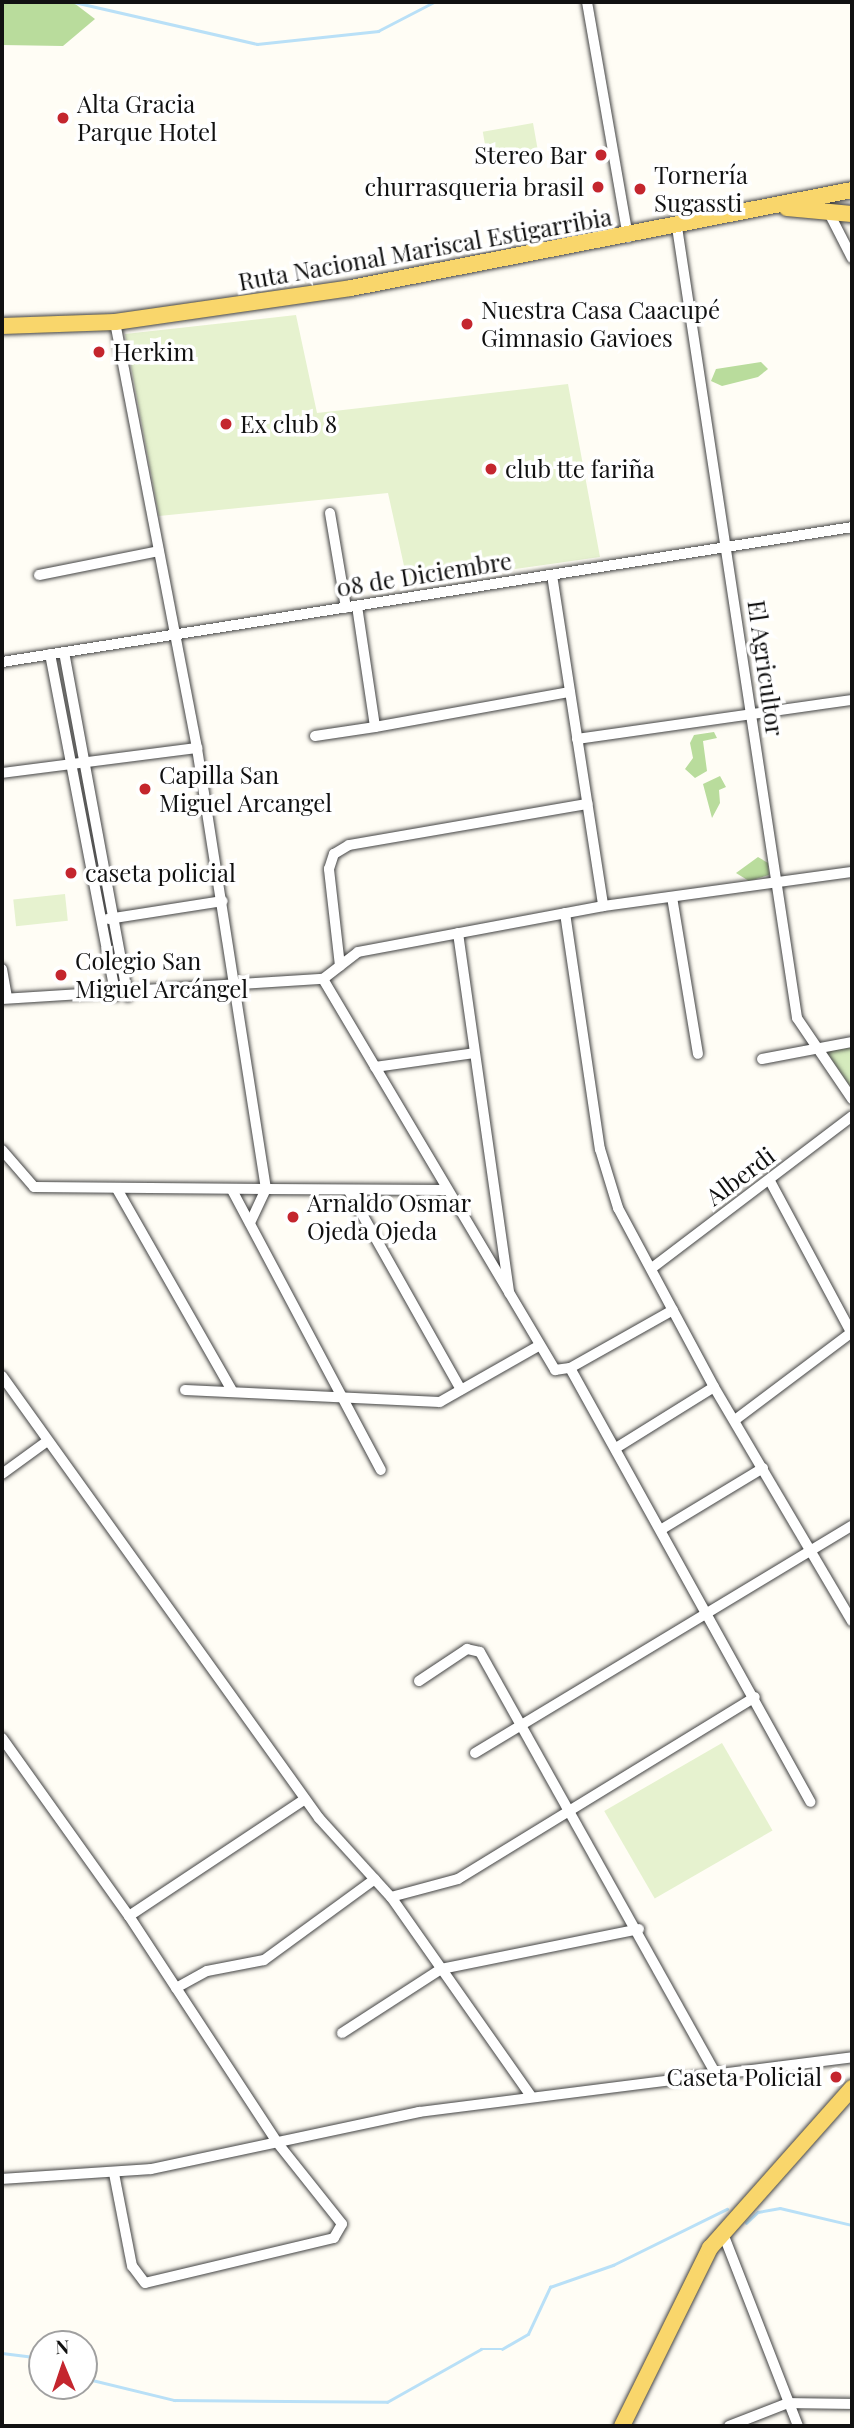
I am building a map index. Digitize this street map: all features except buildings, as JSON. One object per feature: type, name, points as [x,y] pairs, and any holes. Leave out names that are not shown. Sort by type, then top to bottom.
[{"type":"main road","name":"Ruta Nacional Mariscal Estigarribia","points":[[2,326],[114,321],[363,286],[781,208],[852,190]]},
{"type":"main road","points":[[781,208],[852,214]]},
{"type":"main road","points":[[622,2426],[696,2269],[721,2231],[852,2088]]},
{"type":"street","points":[[587,2],[628,237]]},
{"type":"street","points":[[828,211],[852,258]]},
{"type":"street","name":"El Agricultor","points":[[677,227],[797,1018],[814,1048],[852,1100]]},
{"type":"street","points":[[114,321],[197,748],[237,988],[266,1189],[250,1223]]},
{"type":"street","points":[[330,513],[375,726]]},
{"type":"street","name":"08 de Diciembre","points":[[2,662],[852,527]]},
{"type":"street","points":[[39,575],[159,551]]},
{"type":"street","points":[[552,575],[603,906]]},
{"type":"street","points":[[64,652],[78,763]]},
{"type":"street","points":[[50,654],[78,763],[108,919],[128,996]]},
{"type":"street","points":[[315,736],[570,692]]},
{"type":"street","points":[[578,739],[852,700]]},
{"type":"street","points":[[2,773],[197,748]]},
{"type":"street","points":[[340,966],[329,869],[334,854],[349,845],[587,804]]},
{"type":"street","points":[[2,969],[4,999],[128,996],[323,979],[358,952],[603,906],[852,872]]},
{"type":"street","points":[[672,897],[698,1054]]},
{"type":"street","points":[[108,919],[223,901]]},
{"type":"street","points":[[565,914],[600,1149],[618,1208],[713,1387],[852,1620]]},
{"type":"street","points":[[108,919],[116,996]]},
{"type":"street","points":[[458,933],[510,1299]]},
{"type":"street","points":[[323,979],[537,1347],[555,1370],[570,1368],[673,1310]]},
{"type":"street","points":[[762,1059],[852,1042]]},
{"type":"street","points":[[374,1067],[474,1054]]},
{"type":"street","name":"Alberdi","points":[[652,1268],[770,1181],[852,1116]]},
{"type":"street","points":[[2,1150],[34,1187],[446,1190]]},
{"type":"street","points":[[735,1420],[852,1333],[770,1181]]},
{"type":"street","points":[[117,1189],[232,1391]]},
{"type":"street","points":[[232,1190],[345,1394],[381,1470]]},
{"type":"street","points":[[349,1191],[461,1390]]},
{"type":"street","points":[[185,1390],[345,1394],[440,1402],[537,1347]]},
{"type":"street","points":[[570,1368],[708,1609],[811,1802]]},
{"type":"street","points":[[2,1376],[46,1442],[305,1799],[391,1897],[530,2095]]},
{"type":"street","points":[[616,1448],[713,1387]]},
{"type":"street","points":[[2,1474],[46,1442]]},
{"type":"street","points":[[662,1529],[763,1468]]},
{"type":"street","points":[[475,1754],[708,1609],[852,1526]]},
{"type":"street","points":[[419,1681],[474,1648],[524,1724],[572,1807],[714,2070]]},
{"type":"street","points":[[391,1897],[458,1879],[755,1697]]},
{"type":"street","points":[[2,1738],[129,1916],[276,2141],[342,2224],[339,2234],[159,2284],[145,2283],[132,2266],[114,2173]]},
{"type":"street","points":[[129,1916],[305,1799]]},
{"type":"street","points":[[176,1988],[207,1971],[264,1960],[375,1879]]},
{"type":"street","points":[[342,2033],[441,1969],[639,1929]]},
{"type":"street","points":[[2,2179],[114,2173],[530,2095],[714,2070],[852,2057]]},
{"type":"street","points":[[721,2231],[798,2426]]},
{"type":"street","points":[[729,2426],[788,2403],[852,2404]]},
{"type":"green space","points":[[2,2],[74,3],[95,19],[63,46],[2,45]]},
{"type":"green space","points":[[533,123],[538,151],[488,159],[483,132]]},
{"type":"green space","points":[[296,315],[317,413],[568,384],[600,557],[408,584],[388,493],[159,516],[125,334]]},
{"type":"green space","points":[[761,362],[768,369],[758,377],[722,386],[711,381],[716,369]]},
{"type":"green space","points":[[714,732],[717,738],[703,741],[707,771],[695,778],[685,769],[693,758],[690,743],[694,735]]},
{"type":"green space","points":[[720,776],[726,787],[719,790],[720,803],[712,818],[703,784]]},
{"type":"green space","points":[[758,857],[768,863],[769,875],[749,881],[736,873]]},
{"type":"green space","points":[[65,894],[68,921],[16,926],[13,899]]},
{"type":"green space","points":[[852,1047],[852,1089],[826,1051]]},
{"type":"green space","points":[[722,1743],[773,1830],[655,1898],[604,1811]]},
{"type":"waterway","points":[[74,2],[257,44],[378,31],[434,2]]},
{"type":"waterway","points":[[746,2223],[758,2212],[780,2208],[852,2225]]},
{"type":"waterway","points":[[98,2381],[174,2400],[387,2402],[481,2349],[502,2349],[528,2334],[550,2287],[613,2265],[727,2209]]},
{"type":"waterway","points":[[2,2353],[28,2356]]},
{"type":"place","name":"Alta Gracia Parque Hotel","points":[[63,118]]},
{"type":"place","name":"Stereo Bar","points":[[601,155]]},
{"type":"place","name":"churrasqueria brasil","points":[[598,187]]},
{"type":"place","name":"Tornería Sugassti","points":[[640,189]]},
{"type":"place","name":"Nuestra Casa Caacupé Gimnasio Gavioes","points":[[467,324]]},
{"type":"place","name":"Herkim","points":[[99,352]]},
{"type":"place","name":"Ex club 8","points":[[226,424]]},
{"type":"place","name":"club tte fariña","points":[[491,469]]},
{"type":"place","name":"Capilla San Miguel Arcangel","points":[[145,789]]},
{"type":"place","name":"caseta policial","points":[[71,873]]},
{"type":"place","name":"Colegio San Miguel Arcángel","points":[[61,975]]},
{"type":"place","name":"Arnaldo Osmar Ojeda Ojeda","points":[[293,1217]]},
{"type":"place","name":"Caseta Policial","points":[[836,2077]]}]
